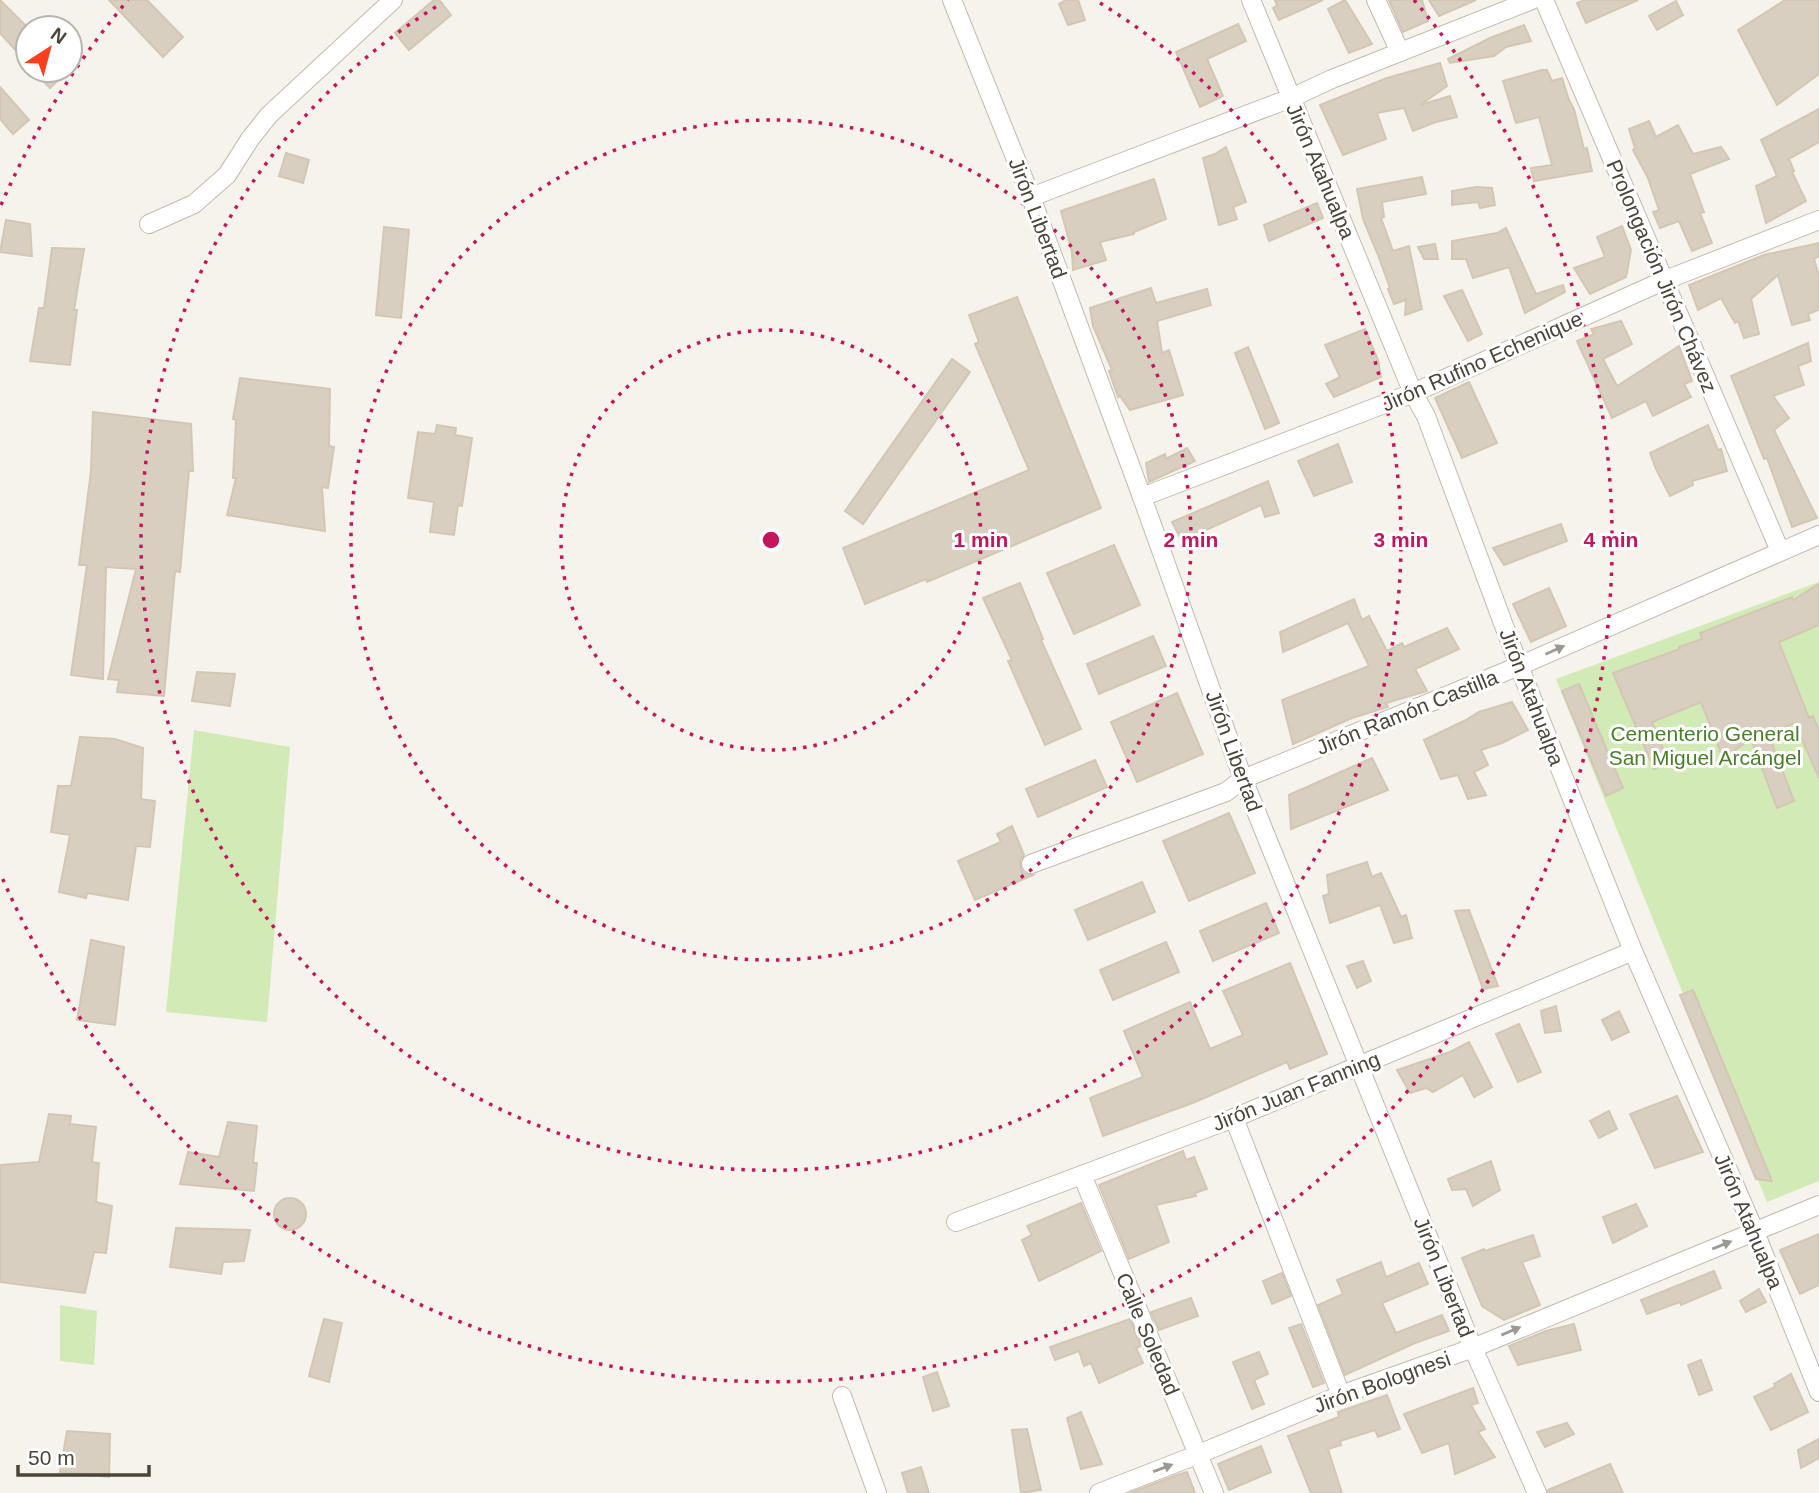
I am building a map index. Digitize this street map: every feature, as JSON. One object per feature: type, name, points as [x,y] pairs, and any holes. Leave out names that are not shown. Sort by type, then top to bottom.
[{"type":"street","points":[[149,224],[194,204],[227,175],[269,115],[393,0]]},
{"type":"street","name":"Jirón Libertad","points":[[952,0],[1031,197],[1243,779],[1473,1348],[1536,1493]]},
{"type":"street","name":"Jirón Atahualpa","points":[[1251,0],[1413,393],[1426,416],[1518,666],[1633,951],[1755,1232],[1819,1392]]},
{"type":"street","points":[[1376,0],[1400,52]]},
{"type":"street","points":[[1031,197],[1291,98],[1532,0]]},
{"type":"street","name":"Prolongación Jirón Chávez","points":[[1544,0],[1780,551]]},
{"type":"street","name":"Jirón Rufino Echenique","points":[[1142,497],[1413,393],[1663,281],[1819,220]]},
{"type":"street","name":"Jirón Ramón Castilla","points":[[1031,864],[1226,792],[1243,779],[1518,666],[1819,535]]},
{"type":"street","name":"Jirón Juan Fanning","points":[[956,1222],[1234,1118],[1633,951]]},
{"type":"street","points":[[1234,1118],[1341,1395]]},
{"type":"street","name":"Calle Soledad","points":[[1082,1175],[1214,1493]]},
{"type":"street","name":"Jirón Bolognesi","points":[[1099,1493],[1341,1395],[1473,1348],[1819,1205]]},
{"type":"street","points":[[842,1396],[877,1493]]},
{"type":"green space","name":"Cementerio General San Miguel Arcángel","points":[[1819,582],[1819,1181],[1767,1202],[1556,679]]},
{"type":"green space","points":[[194,730],[290,747],[267,1022],[166,1012]]},
{"type":"green space","points":[[60,1305],[97,1311],[94,1365],[60,1361]]},
{"type":"building","points":[[0,0],[14,14],[14,48],[0,33]]},
{"type":"building","points":[[109,0],[147,0],[183,37],[163,57]]},
{"type":"building","points":[[434,0],[439,0],[451,15],[409,50],[395,33]]},
{"type":"building","points":[[1066,0],[1078,0],[1085,20],[1068,25],[1059,4]]},
{"type":"building","points":[[1275,0],[1323,0],[1279,20],[1273,8],[1277,6]]},
{"type":"building","points":[[1345,0],[1372,44],[1349,53],[1328,9]]},
{"type":"building","points":[[1389,0],[1422,0],[1428,21],[1403,32]]},
{"type":"building","points":[[1429,0],[1476,0],[1439,16]]},
{"type":"building","points":[[1585,0],[1638,0],[1586,23],[1577,3]]},
{"type":"building","points":[[1785,0],[1819,0],[1819,74],[1777,105],[1738,30]]},
{"type":"building","points":[[1676,1],[1683,15],[1657,30],[1649,16]]},
{"type":"building","points":[[1238,24],[1246,41],[1207,59],[1223,96],[1200,107],[1176,52]]},
{"type":"building","points":[[1524,25],[1531,41],[1506,47],[1494,56],[1450,63],[1448,59],[1490,38]]},
{"type":"building","points":[[1440,63],[1447,86],[1420,105],[1450,96],[1457,117],[1413,131],[1404,108],[1377,113],[1386,139],[1343,155],[1320,105],[1387,78]]},
{"type":"building","points":[[1547,70],[1552,81],[1562,78],[1574,109],[1584,149],[1587,148],[1592,171],[1534,181],[1531,168],[1552,165],[1539,117],[1516,123],[1503,81]]},
{"type":"building","points":[[0,87],[29,120],[13,134],[0,119]]},
{"type":"building","points":[[1819,109],[1819,142],[1789,159],[1806,201],[1766,223],[1756,186],[1777,176],[1761,140]]},
{"type":"building","points":[[1649,121],[1656,137],[1678,125],[1693,154],[1721,147],[1729,159],[1690,174],[1704,212],[1700,213],[1712,243],[1692,251],[1679,221],[1660,228],[1653,212],[1659,210],[1648,178],[1633,150],[1635,148],[1629,129]]},
{"type":"building","points":[[1226,147],[1246,202],[1233,207],[1237,219],[1219,225],[1203,158]]},
{"type":"building","points":[[286,153],[309,160],[303,183],[279,176]]},
{"type":"building","points":[[1422,177],[1426,194],[1382,202],[1384,217],[1381,218],[1393,251],[1409,246],[1422,309],[1405,315],[1406,300],[1394,304],[1388,289],[1390,288],[1363,219],[1357,189]]},
{"type":"building","points":[[1154,179],[1166,219],[1134,234],[1100,242],[1106,260],[1073,270],[1072,252],[1061,211]]},
{"type":"building","points":[[1476,187],[1492,188],[1495,205],[1480,208],[1478,202],[1452,205],[1452,191]]},
{"type":"building","points":[[1317,203],[1323,218],[1269,241],[1264,225]]},
{"type":"building","points":[[6,220],[30,224],[32,256],[0,252]]},
{"type":"building","points":[[1622,226],[1631,250],[1626,277],[1590,294],[1574,268],[1605,257],[1597,237]]},
{"type":"building","points":[[384,227],[409,230],[401,318],[376,315]]},
{"type":"building","points":[[1506,228],[1536,294],[1563,285],[1565,292],[1525,313],[1509,267],[1473,278],[1466,259],[1452,259],[1452,241],[1497,233]]},
{"type":"building","points":[[1819,243],[1819,256],[1814,259],[1819,276],[1819,303],[1818,310],[1808,314],[1810,320],[1792,325],[1778,275],[1751,299],[1759,334],[1744,338],[1738,321],[1735,323],[1721,298],[1698,310],[1689,285],[1764,255]]},
{"type":"building","points":[[1435,244],[1438,259],[1424,259],[1418,247]]},
{"type":"building","points":[[52,248],[84,249],[74,310],[77,310],[70,365],[30,361],[39,308],[44,308]]},
{"type":"building","points":[[1151,288],[1156,303],[1207,289],[1211,305],[1157,321],[1162,353],[1169,350],[1183,395],[1130,410],[1120,396],[1118,397],[1109,371],[1112,370],[1093,326],[1090,308]]},
{"type":"building","points":[[1462,290],[1482,334],[1468,341],[1444,296]]},
{"type":"building","points":[[1017,297],[1101,508],[927,582],[926,579],[865,604],[843,548],[1029,470],[975,344],[979,342],[969,315]]},
{"type":"building","points":[[1621,321],[1632,344],[1603,359],[1617,386],[1679,346],[1692,381],[1684,384],[1691,397],[1653,416],[1646,401],[1612,418],[1577,341],[1594,334],[1591,329]]},
{"type":"building","points":[[1365,329],[1378,360],[1381,377],[1334,397],[1326,384],[1340,377],[1325,345]]},
{"type":"building","points":[[1808,343],[1811,361],[1798,366],[1804,385],[1773,396],[1789,418],[1774,430],[1817,518],[1792,527],[1767,458],[1764,459],[1731,376]]},
{"type":"building","points":[[1248,347],[1279,423],[1265,429],[1235,353]]},
{"type":"building","points":[[952,359],[970,372],[863,524],[845,511]]},
{"type":"building","points":[[240,378],[330,389],[329,446],[334,447],[328,488],[322,487],[325,531],[227,515],[236,478],[233,478],[236,420],[233,419]]},
{"type":"building","points":[[1469,382],[1497,443],[1462,458],[1435,398]]},
{"type":"building","points":[[93,412],[191,424],[193,471],[189,471],[180,572],[175,571],[164,696],[117,692],[119,680],[108,679],[136,569],[106,567],[103,679],[71,675],[87,565],[79,565],[91,471]]},
{"type":"building","points":[[437,425],[456,428],[455,435],[472,438],[462,506],[458,505],[454,535],[430,532],[434,502],[408,498],[418,432],[435,434]]},
{"type":"building","points":[[1708,425],[1718,450],[1721,449],[1727,471],[1692,481],[1693,485],[1670,496],[1650,453]]},
{"type":"building","points":[[1338,444],[1352,482],[1314,496],[1298,461]]},
{"type":"building","points":[[1187,448],[1195,461],[1149,482],[1146,463],[1165,454],[1166,459]]},
{"type":"building","points":[[1268,481],[1279,513],[1265,517],[1261,505],[1182,541],[1172,522]]},
{"type":"building","points":[[1561,524],[1567,541],[1504,565],[1493,548]]},
{"type":"building","points":[[1114,545],[1140,605],[1074,634],[1047,573]]},
{"type":"building","points":[[1020,583],[1043,639],[1041,640],[1081,729],[1045,745],[1008,661],[1012,660],[983,598]]},
{"type":"building","points":[[1819,584],[1819,625],[1779,642],[1809,718],[1813,716],[1819,731],[1819,778],[1795,723],[1768,733],[1794,801],[1777,808],[1751,739],[1723,758],[1701,702],[1652,722],[1669,762],[1654,769],[1613,673],[1680,649],[1679,647],[1702,639],[1700,633],[1792,597],[1793,600]]},
{"type":"building","points":[[1549,588],[1566,626],[1531,642],[1513,604]]},
{"type":"building","points":[[1354,599],[1362,620],[1369,616],[1387,651],[1402,643],[1404,647],[1447,628],[1459,649],[1415,669],[1427,691],[1386,703],[1388,707],[1352,718],[1293,744],[1282,700],[1369,666],[1348,623],[1283,652],[1280,632]]},
{"type":"building","points":[[1153,636],[1166,666],[1099,694],[1087,664]]},
{"type":"building","points":[[197,672],[235,674],[230,706],[192,701]]},
{"type":"building","points":[[1579,684],[1623,788],[1606,796],[1562,691]]},
{"type":"building","points":[[1177,693],[1203,754],[1137,782],[1111,722]]},
{"type":"building","points":[[1512,702],[1528,730],[1481,750],[1488,765],[1474,772],[1486,795],[1468,799],[1458,775],[1441,779],[1424,740],[1479,712]]},
{"type":"building","points":[[80,737],[115,739],[143,748],[141,799],[155,801],[150,847],[136,846],[128,900],[87,893],[86,898],[59,892],[70,835],[51,832],[58,786],[71,786]]},
{"type":"building","points":[[1372,758],[1388,790],[1291,829],[1289,795]]},
{"type":"building","points":[[1095,760],[1107,787],[1038,817],[1026,789]]},
{"type":"building","points":[[1229,813],[1255,873],[1189,901],[1163,841]]},
{"type":"building","points":[[1012,826],[1024,855],[1020,861],[1021,869],[1024,873],[1033,875],[975,900],[958,861],[1001,842],[997,834]]},
{"type":"building","points":[[1367,862],[1372,877],[1381,873],[1401,917],[1406,915],[1412,938],[1394,943],[1380,905],[1330,923],[1323,896],[1329,894],[1327,875]]},
{"type":"building","points":[[1142,882],[1155,912],[1088,940],[1075,910]]},
{"type":"building","points":[[1266,903],[1279,933],[1213,961],[1200,931]]},
{"type":"building","points":[[1469,910],[1498,986],[1483,989],[1455,911]]},
{"type":"building","points":[[91,940],[124,947],[115,1025],[77,1020]]},
{"type":"building","points":[[1166,942],[1179,972],[1113,1000],[1100,970]]},
{"type":"building","points":[[1363,961],[1371,981],[1357,988],[1347,966]]},
{"type":"building","points":[[1290,963],[1327,1054],[1290,1069],[1287,1062],[1195,1102],[1103,1136],[1090,1098],[1143,1077],[1124,1031],[1190,1002],[1210,1049],[1243,1035],[1223,991]]},
{"type":"building","points":[[1693,990],[1772,1181],[1756,1179],[1680,995]]},
{"type":"building","points":[[1556,1006],[1561,1031],[1545,1033],[1541,1011]]},
{"type":"building","points":[[1619,1011],[1629,1032],[1612,1040],[1602,1020]]},
{"type":"building","points":[[1519,1024],[1541,1072],[1518,1082],[1496,1034]]},
{"type":"building","points":[[1469,1042],[1492,1087],[1474,1097],[1463,1075],[1433,1092],[1426,1088],[1410,1093],[1397,1070],[1450,1052]]},
{"type":"building","points":[[1677,1096],[1703,1152],[1655,1168],[1630,1114]]},
{"type":"building","points":[[1609,1111],[1617,1129],[1599,1138],[1590,1121]]},
{"type":"building","points":[[49,1114],[71,1116],[70,1124],[96,1127],[92,1162],[99,1163],[96,1202],[112,1206],[106,1253],[94,1252],[85,1293],[0,1282],[0,1165],[39,1162]]},
{"type":"building","points":[[228,1122],[257,1126],[253,1163],[257,1163],[254,1191],[180,1184],[188,1152],[219,1157]]},
{"type":"building","points":[[1183,1151],[1186,1160],[1194,1157],[1207,1189],[1195,1193],[1196,1196],[1156,1205],[1169,1242],[1129,1259],[1099,1185]]},
{"type":"building","points":[[1491,1161],[1500,1190],[1473,1206],[1466,1189],[1452,1190],[1448,1179]]},
{"type":"building","points":[[290,1198],[302,1202],[306,1214],[302,1226],[290,1230],[278,1226],[274,1214],[278,1202]]},
{"type":"building","points":[[1081,1203],[1101,1251],[1039,1281],[1022,1240],[1032,1235],[1027,1226]]},
{"type":"building","points":[[1636,1204],[1647,1226],[1613,1243],[1603,1217]]},
{"type":"building","points":[[176,1228],[250,1230],[244,1261],[223,1262],[221,1274],[170,1267]]},
{"type":"building","points":[[1819,1234],[1819,1285],[1800,1294],[1780,1250]]},
{"type":"building","points":[[1533,1235],[1540,1256],[1522,1262],[1540,1305],[1504,1320],[1482,1306],[1462,1258]]},
{"type":"building","points":[[1381,1262],[1386,1277],[1419,1263],[1428,1284],[1382,1303],[1396,1333],[1442,1315],[1449,1331],[1415,1343],[1345,1375],[1318,1305],[1343,1294],[1337,1280]]},
{"type":"building","points":[[1714,1271],[1721,1288],[1681,1305],[1680,1302],[1647,1314],[1641,1300]]},
{"type":"building","points":[[1282,1273],[1291,1296],[1272,1304],[1263,1281]]},
{"type":"building","points":[[1759,1289],[1766,1302],[1746,1312],[1740,1301]]},
{"type":"building","points":[[1191,1298],[1198,1316],[1159,1330],[1151,1312]]},
{"type":"building","points":[[324,1319],[342,1323],[329,1382],[309,1376]]},
{"type":"building","points":[[1130,1319],[1141,1346],[1136,1348],[1143,1363],[1099,1383],[1091,1363],[1084,1366],[1079,1351],[1055,1360],[1050,1347]]},
{"type":"building","points":[[1301,1324],[1324,1383],[1313,1387],[1289,1328]]},
{"type":"building","points":[[1574,1324],[1581,1350],[1518,1365],[1509,1346],[1546,1331]]},
{"type":"building","points":[[1259,1352],[1268,1374],[1254,1380],[1264,1404],[1252,1409],[1233,1362]]},
{"type":"building","points":[[1701,1360],[1712,1390],[1699,1395],[1688,1365]]},
{"type":"building","points":[[937,1372],[949,1406],[933,1411],[923,1377]]},
{"type":"building","points":[[1791,1374],[1808,1412],[1771,1430],[1754,1397],[1775,1387],[1774,1384]]},
{"type":"building","points":[[1473,1388],[1478,1403],[1471,1405],[1485,1429],[1478,1432],[1495,1457],[1455,1474],[1449,1443],[1422,1453],[1404,1414]]},
{"type":"building","points":[[1387,1395],[1400,1429],[1378,1437],[1375,1430],[1340,1441],[1341,1445],[1328,1449],[1342,1493],[1311,1493],[1288,1436],[1339,1417],[1338,1412]]},
{"type":"building","points":[[1081,1412],[1102,1464],[1081,1469],[1067,1418]]},
{"type":"building","points":[[1567,1423],[1574,1434],[1545,1447],[1537,1432]]},
{"type":"building","points":[[1027,1429],[1041,1490],[1021,1493],[1012,1430]]},
{"type":"building","points":[[67,1431],[110,1434],[109,1477],[60,1472]]},
{"type":"building","points":[[1819,1439],[1819,1458],[1801,1468],[1798,1450]]},
{"type":"building","points":[[1261,1446],[1271,1472],[1229,1490],[1218,1464]]},
{"type":"building","points":[[1610,1464],[1623,1493],[1548,1493],[1548,1490]]},
{"type":"building","points":[[921,1467],[929,1493],[908,1493],[902,1473]]},
{"type":"building","points":[[1187,1472],[1195,1493],[1130,1493],[1177,1475]]}]
